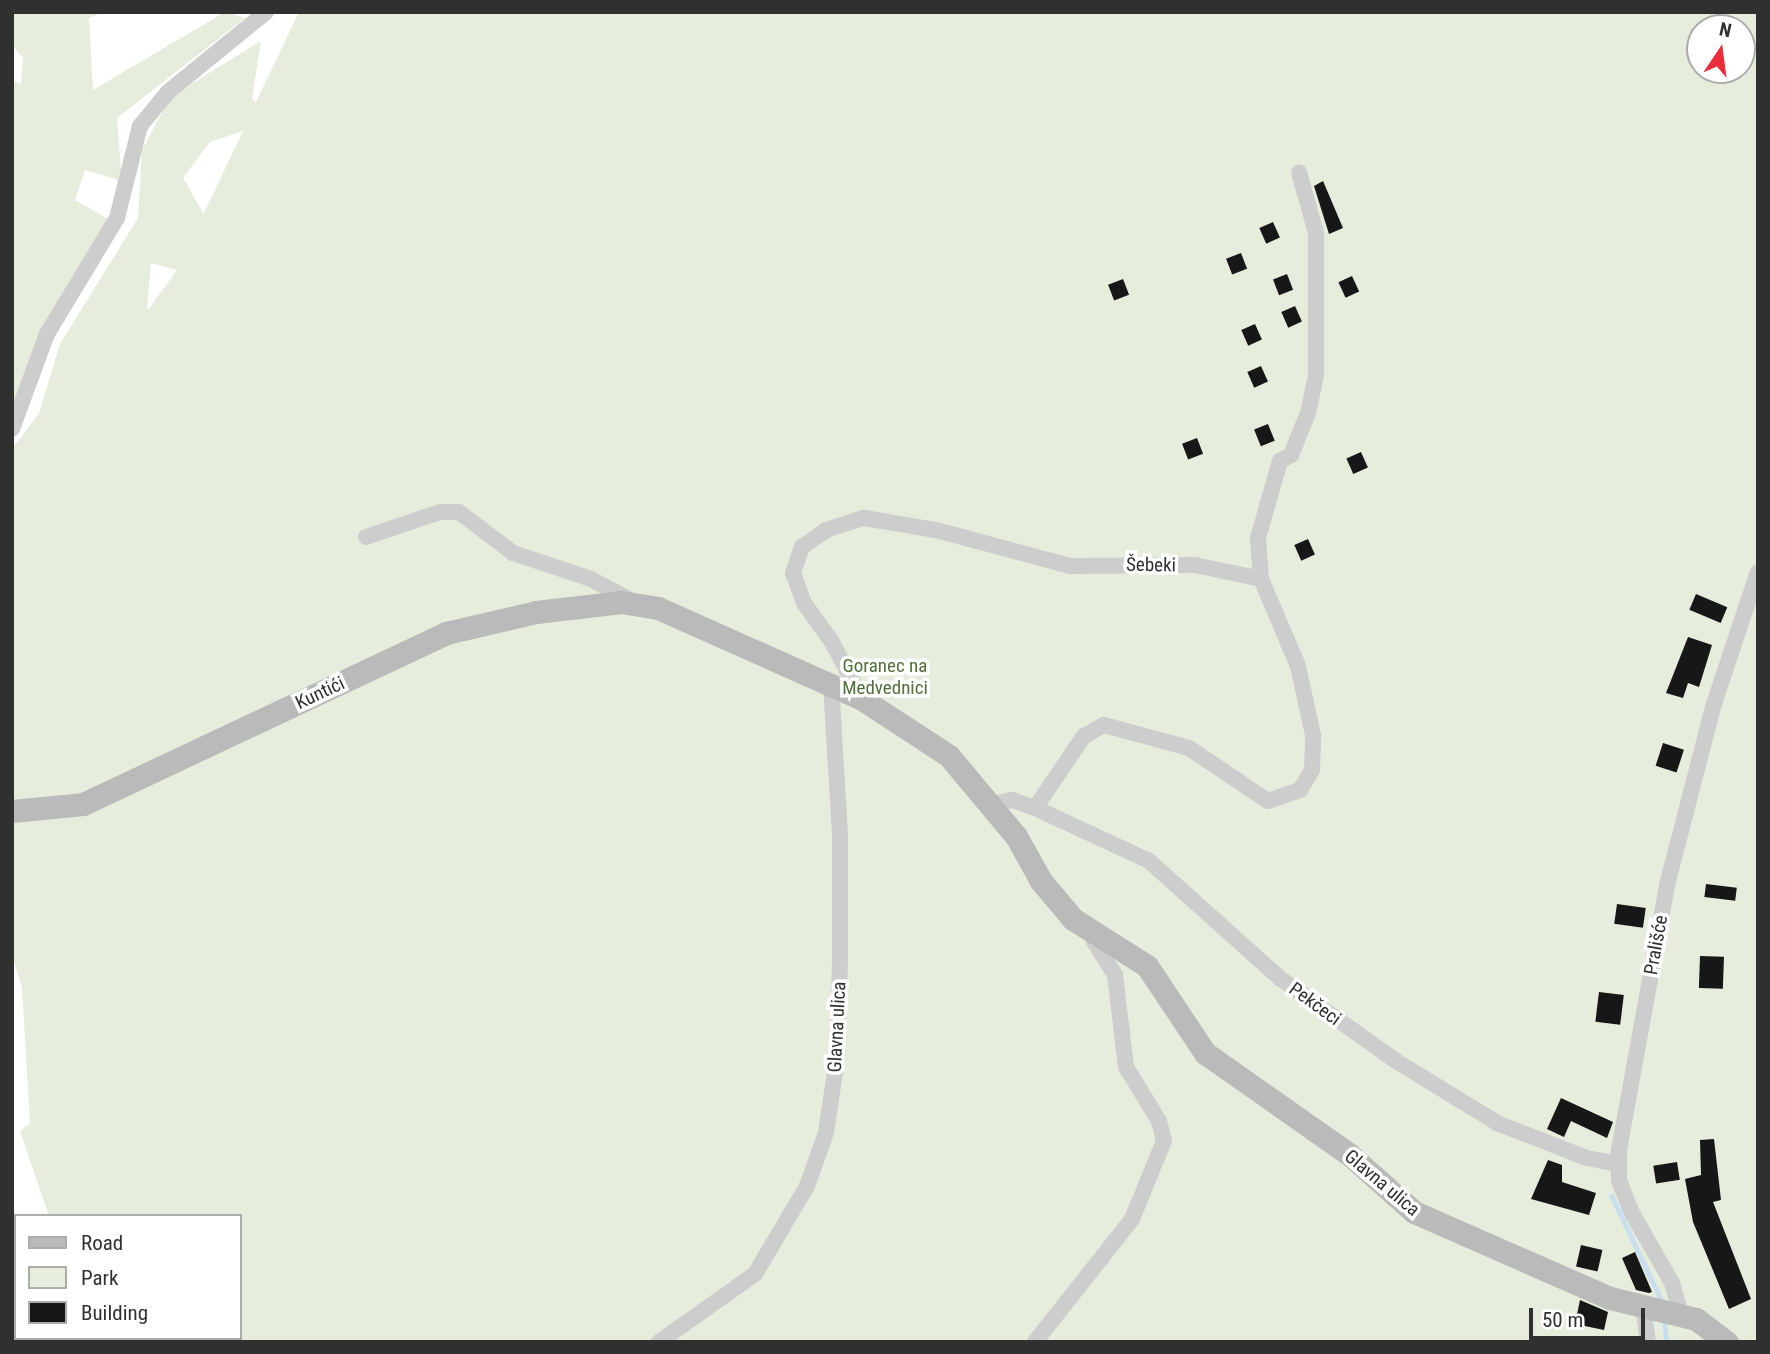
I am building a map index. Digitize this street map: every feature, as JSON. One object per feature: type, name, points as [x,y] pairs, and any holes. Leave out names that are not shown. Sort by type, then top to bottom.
[{"type":"street","points":[[12,429],[47,334],[117,218],[139,126],[168,92],[267,12]]},
{"type":"street","points":[[1035,808],[1076,746],[1104,725],[1189,748],[1268,801],[1300,790],[1312,770],[1313,735],[1298,666],[1261,579],[1258,538],[1280,461],[1291,455],[1308,413],[1316,374],[1315,233],[1299,172]]},
{"type":"street","name":"Kuntići","points":[[366,537],[440,512],[459,512],[513,553],[591,579],[636,604]]},
{"type":"street","name":"Šebeki","points":[[862,699],[832,642],[804,603],[793,573],[802,547],[826,530],[864,518],[936,530],[1070,566],[1195,565],[1261,579]]},
{"type":"street","name":"Prališće","points":[[1648,1342],[1670,1312],[1672,1283],[1632,1213],[1618,1164],[1667,885],[1713,707],[1758,572]]},
{"type":"street","name":"Kuntići","points":[[12,811],[83,804],[446,633],[536,612],[636,604],[657,608],[862,699]]},
{"type":"street","name":"Glavna ulica","points":[[659,1342],[755,1274],[807,1186],[826,1133],[838,1052],[840,956],[841,835],[831,685]]},
{"type":"street","name":"Glavna ulica","points":[[862,699],[948,756],[990,805],[1049,890],[1073,919],[1147,966],[1205,1053],[1350,1155],[1414,1212],[1610,1298],[1670,1312],[1727,1342]]},
{"type":"street","name":"Pekčeci","points":[[990,805],[1012,800],[1035,808],[1158,867],[1280,979],[1396,1061],[1497,1123],[1554,1147],[1618,1164]]},
{"type":"street","name":"Glavna ulica","points":[[1035,1342],[1132,1219],[1164,1141],[1159,1121],[1126,1067],[1115,975],[1094,942],[1096,935]]},
{"type":"green space","points":[[12,12],[103,12],[89,18],[93,90],[225,12],[245,18],[117,118],[122,181],[85,170],[75,200],[115,223],[41,335],[12,425],[12,80],[21,84],[23,58],[12,45]]},
{"type":"green space","name":"Goranec na Medvednici","points":[[299,12],[1758,12],[1758,1342],[75,1342],[242,1340],[242,1214],[48,1214],[20,1131],[30,1123],[22,988],[12,955],[12,449],[39,413],[60,344],[138,218],[142,150],[170,97],[261,41],[252,99],[256,102]],"holes":[[[243,131],[204,213],[183,178],[210,142]],[[151,263],[177,270],[148,310]]]},
{"type":"building","points":[[1323,181],[1343,228],[1329,234],[1314,186]]},
{"type":"building","points":[[1273,222],[1280,238],[1266,244],[1259,228]]},
{"type":"building","points":[[1241,253],[1247,269],[1232,275],[1226,259]]},
{"type":"building","points":[[1287,274],[1293,290],[1279,295],[1273,279]]},
{"type":"building","points":[[1352,276],[1359,291],[1346,298],[1338,282]]},
{"type":"building","points":[[1123,279],[1129,295],[1114,301],[1108,285]]},
{"type":"building","points":[[1295,306],[1302,322],[1288,328],[1281,312]]},
{"type":"building","points":[[1255,324],[1262,340],[1248,346],[1241,330]]},
{"type":"building","points":[[1261,366],[1268,382],[1254,388],[1247,372]]},
{"type":"building","points":[[1268,424],[1275,441],[1261,446],[1254,430]]},
{"type":"building","points":[[1197,438],[1203,454],[1188,460],[1182,444]]},
{"type":"building","points":[[1361,452],[1368,468],[1353,474],[1346,459]]},
{"type":"building","points":[[1308,539],[1315,555],[1301,561],[1294,545]]},
{"type":"building","points":[[1696,594],[1727,607],[1721,623],[1689,610]]},
{"type":"building","points":[[1688,637],[1712,645],[1699,687],[1688,683],[1683,698],[1666,693]]},
{"type":"building","points":[[1663,743],[1684,750],[1677,773],[1656,766]]},
{"type":"building","points":[[1706,884],[1737,888],[1735,901],[1704,897]]},
{"type":"building","points":[[1617,904],[1646,908],[1643,928],[1614,924]]},
{"type":"building","points":[[1700,956],[1724,957],[1723,989],[1699,988]]},
{"type":"building","points":[[1599,992],[1624,995],[1620,1025],[1595,1022]]},
{"type":"building","points":[[1561,1098],[1613,1122],[1607,1138],[1571,1121],[1564,1137],[1547,1129]]},
{"type":"building","points":[[1714,1139],[1721,1200],[1713,1202],[1751,1299],[1729,1309],[1693,1222],[1685,1179],[1701,1175],[1700,1140]]},
{"type":"building","points":[[1548,1160],[1562,1165],[1562,1182],[1596,1193],[1589,1215],[1531,1199]]},
{"type":"building","points":[[1677,1162],[1680,1180],[1656,1184],[1653,1166]]},
{"type":"building","points":[[1581,1245],[1602,1250],[1597,1271],[1576,1266]]},
{"type":"building","points":[[1635,1252],[1652,1292],[1636,1290],[1622,1258]]},
{"type":"building","points":[[1580,1300],[1608,1312],[1604,1330],[1575,1324]]},
{"type":"waterway","points":[[1612,1196],[1663,1303]]},
{"type":"waterway","points":[[1664,1318],[1667,1342]]}]
